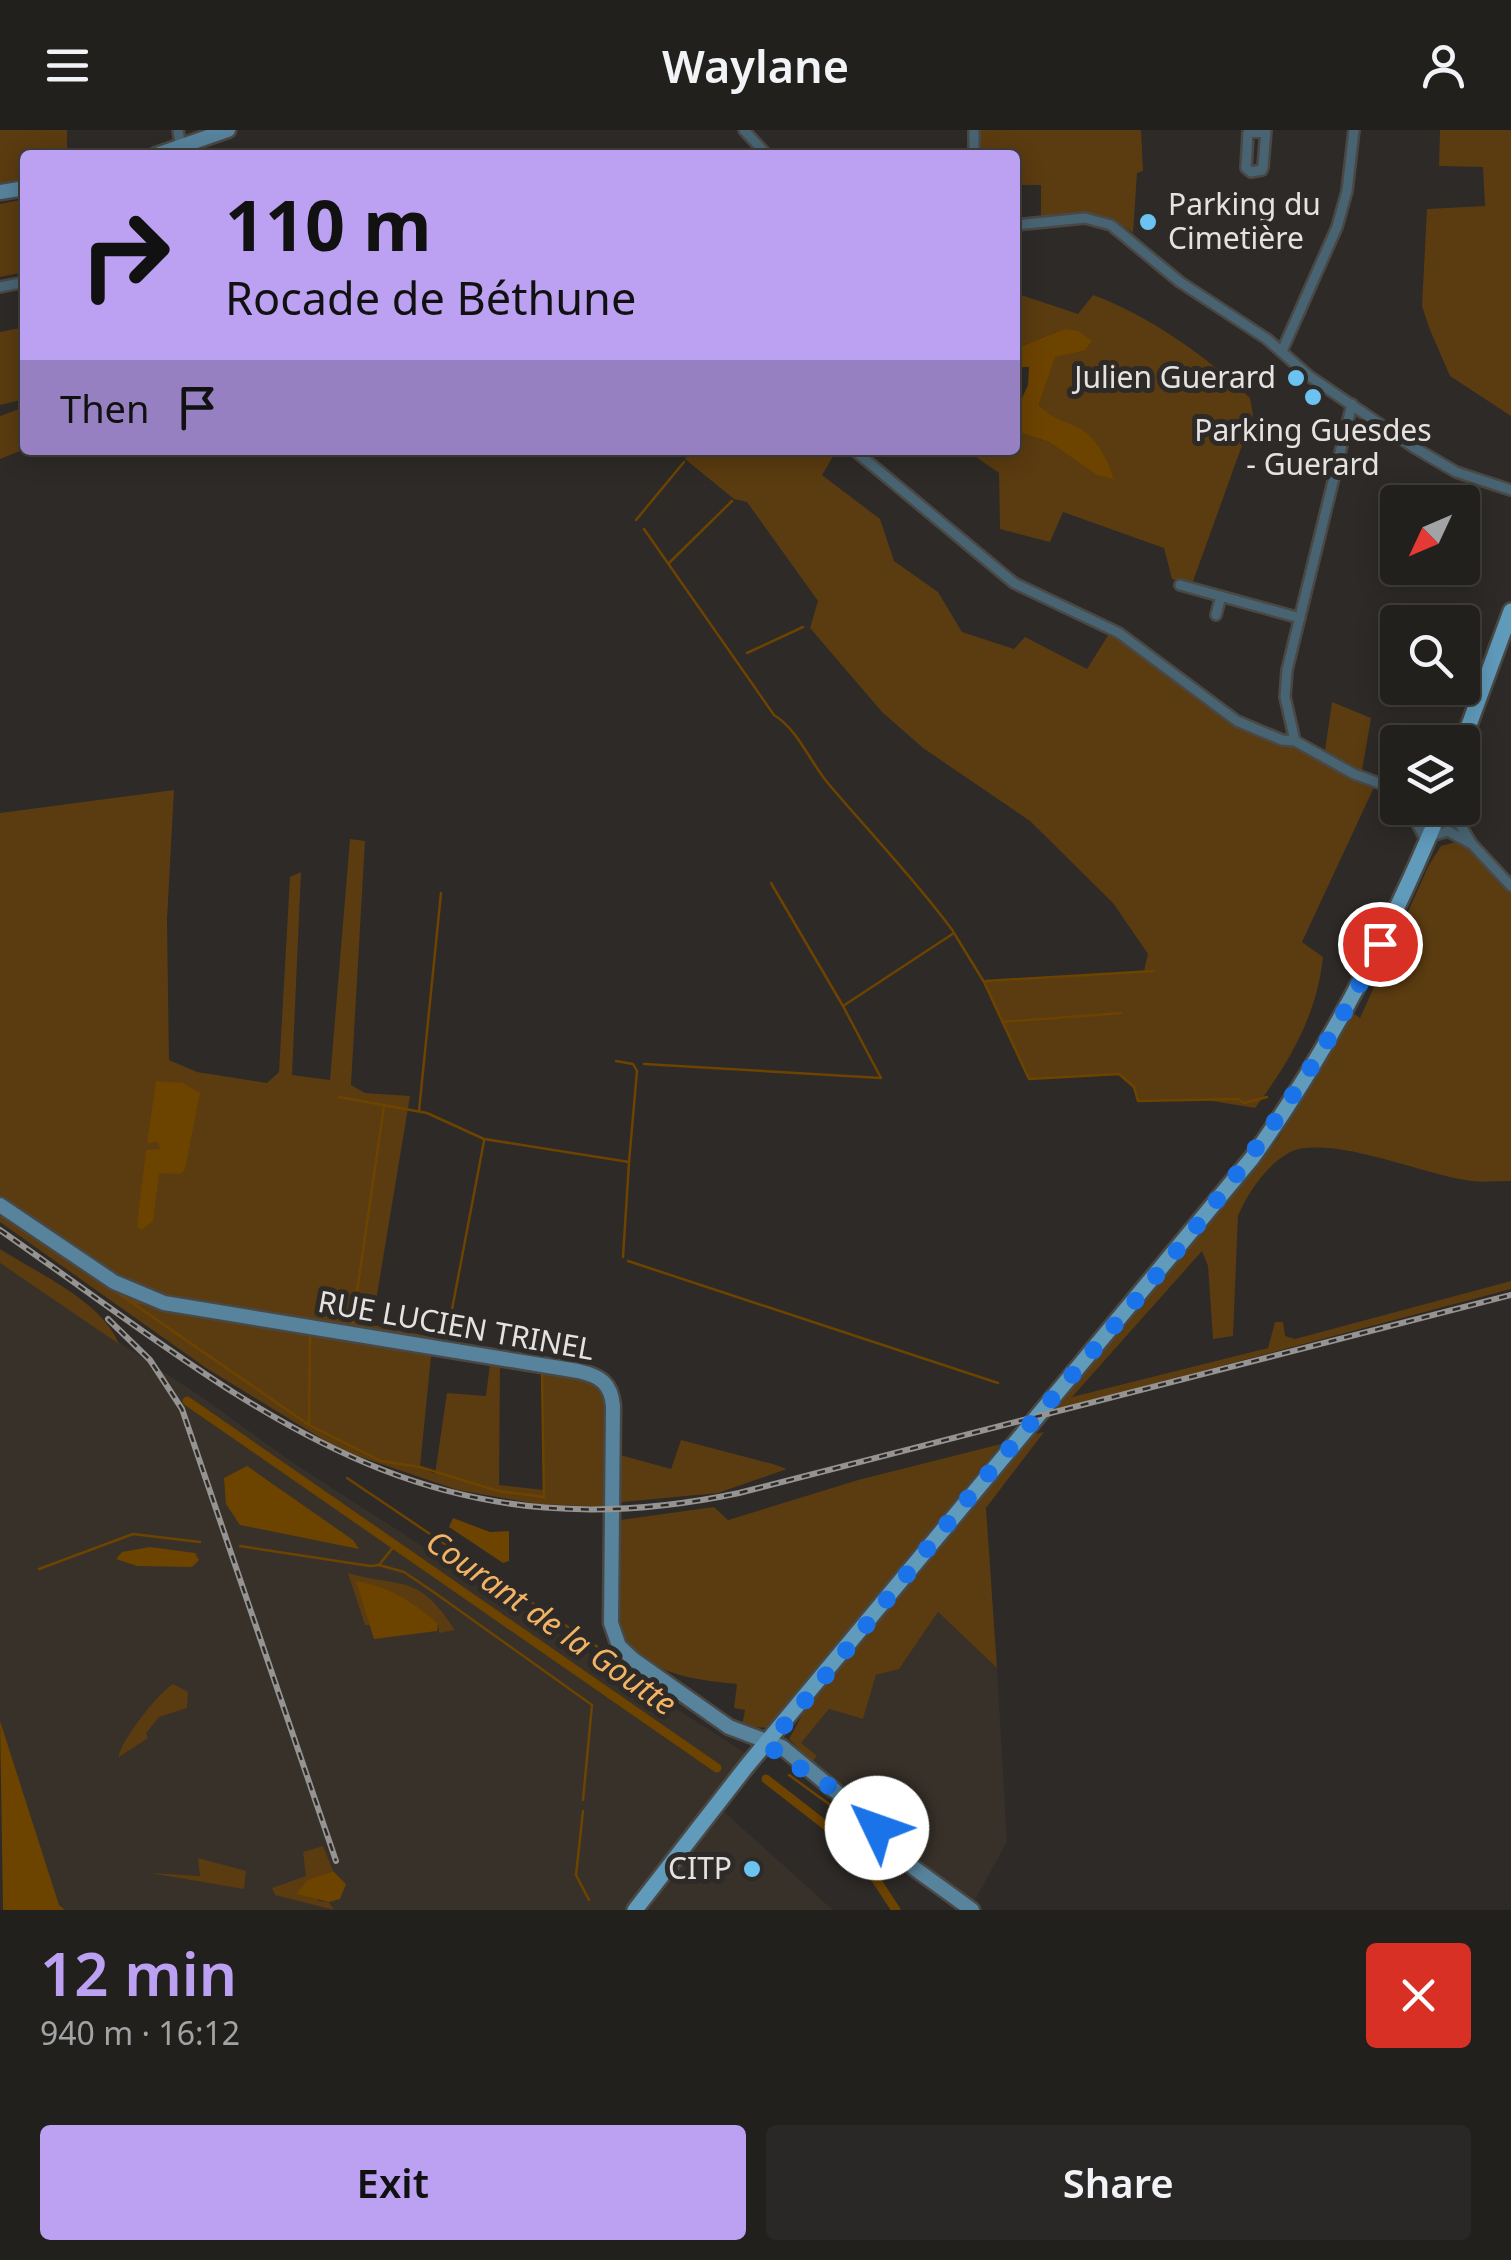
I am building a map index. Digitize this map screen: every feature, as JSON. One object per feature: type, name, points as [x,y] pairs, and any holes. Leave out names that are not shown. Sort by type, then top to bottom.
[{"type":"main road","points":[[1469,725],[1511,611]]},
{"type":"main road","points":[[635,1910],[1252,1158],[1355,995],[1431,825]]},
{"type":"street","points":[[178,130],[180,149]]},
{"type":"street","points":[[176,150],[228,130]]},
{"type":"street","points":[[744,130],[762,150]]},
{"type":"street","points":[[1266,130],[1263,167],[1251,172],[1246,168],[1248,133],[1266,130]]},
{"type":"street","points":[[1282,351],[1337,227],[1347,190],[1354,130]]},
{"type":"street","points":[[1020,225],[1086,218],[1112,225],[1180,282],[1282,351],[1309,376],[1446,467],[1511,490]]},
{"type":"street","points":[[1295,741],[1285,698],[1300,618],[1352,404]]},
{"type":"street","points":[[860,455],[1014,584],[1039,599],[1120,633],[1236,721],[1282,740],[1295,741],[1380,785]]},
{"type":"street","points":[[1180,586],[1300,618]]},
{"type":"street","points":[[1216,615],[1220,596]]},
{"type":"street","points":[[1417,825],[1425,841],[1443,830],[1472,844]]},
{"type":"street","points":[[1460,825],[1472,844],[1511,886]]},
{"type":"street","name":"RUE LUCIEN TRINEL","points":[[0,1205],[114,1282],[164,1303],[598,1376],[610,1389],[613,1406],[611,1624],[616,1641],[634,1660],[700,1708],[769,1743]]},
{"type":"street","points":[[769,1743],[782,1747],[829,1786],[914,1868],[972,1910]]},
{"type":"shaded area","points":[[0,130],[67,130],[67,150],[20,150],[20,181],[0,185]]},
{"type":"shaded area","points":[[979,130],[1141,130],[1143,171],[1137,173],[1133,233],[1101,218],[1041,218],[1041,185],[1020,185],[1020,150],[978,150]]},
{"type":"shaded area","points":[[1440,130],[1511,130],[1511,416],[1450,376],[1422,306],[1427,209],[1485,206],[1483,167],[1439,166]]},
{"type":"shaded area","points":[[20,200],[20,273],[0,277],[0,204]]},
{"type":"shaded area","points":[[1020,295],[1078,314],[1093,295],[1114,303],[1176,339],[1250,398],[1253,415],[1192,584],[1172,579],[1164,548],[1063,512],[1050,542],[1000,529],[999,473],[973,455],[1020,455],[1020,433],[1049,442],[1097,474],[1085,432],[1047,415],[1039,404],[1054,357],[1084,351],[1064,329],[1020,347]]},
{"type":"shaded area","points":[[20,328],[20,400],[0,405],[0,332]]},
{"type":"shaded area","points":[[1064,329],[1078,331],[1092,341],[1084,351],[1055,357],[1039,404],[1093,439],[1114,479],[1097,475],[1049,442],[1020,433],[1020,399],[1028,385],[1029,367],[1020,367],[1020,347]]},
{"type":"shaded area","points":[[20,409],[20,451],[0,459],[0,416]]},
{"type":"shaded area","points":[[688,455],[834,455],[822,475],[880,519],[894,561],[938,592],[962,632],[1014,649],[1025,637],[1087,669],[1112,629],[1237,721],[1295,741],[1324,758],[1332,702],[1371,718],[1361,776],[1376,783],[1302,942],[1323,957],[1315,999],[1290,1056],[1255,1108],[1200,1099],[1138,1101],[1134,1087],[1119,1074],[1029,1079],[984,982],[1144,971],[1148,954],[1113,903],[1030,821],[923,748],[882,712],[810,628],[818,601],[747,502],[734,499],[685,459]]},
{"type":"shaded area","points":[[174,790],[167,920],[169,1060],[197,1072],[267,1083],[279,1072],[290,877],[301,872],[292,1075],[330,1080],[350,839],[365,841],[351,1085],[365,1093],[410,1096],[372,1325],[433,1337],[420,1467],[435,1474],[447,1393],[486,1396],[490,1363],[500,1364],[499,1485],[544,1490],[542,1372],[593,1382],[605,1400],[604,1507],[537,1504],[458,1490],[340,1450],[206,1368],[0,1222],[0,813]]},
{"type":"shaded area","points":[[1459,841],[1478,859],[1483,856],[1511,886],[1511,1181],[1465,1180],[1337,1149],[1317,1147],[1289,1153],[1262,1176],[1238,1216],[1233,1336],[1213,1339],[1208,1266],[1202,1251],[1072,1397],[1268,1348],[1275,1322],[1283,1322],[1285,1336],[1295,1339],[1511,1281],[1511,1289],[1051,1411],[1278,1139],[1353,1013],[1360,1018],[1429,865],[1441,846]]},
{"type":"shaded area","points":[[156,1081],[183,1083],[200,1093],[185,1169],[181,1174],[159,1173],[153,1221],[142,1230],[137,1227],[146,1150],[160,1149],[158,1142],[147,1143]]},
{"type":"shaded area","points":[[0,1249],[84,1301],[111,1329],[119,1344],[0,1263]]},
{"type":"shaded area","points":[[0,1263],[296,1465],[761,1763],[722,1810],[833,1910],[65,1910],[59,1906],[0,1726]]},
{"type":"shaded area","points":[[1044,1432],[986,1508],[997,1668],[938,1612],[899,1669],[876,1675],[863,1719],[829,1709],[801,1743],[817,1756],[812,1762],[789,1739],[807,1706],[1031,1435]]},
{"type":"shaded area","points":[[681,1440],[787,1469],[718,1493],[612,1503],[613,1453],[671,1469]]},
{"type":"shaded area","points":[[1001,1444],[769,1728],[742,1726],[745,1710],[734,1708],[737,1684],[667,1671],[637,1653],[626,1640],[616,1599],[620,1520],[714,1507],[728,1520],[858,1480]]},
{"type":"shaded area","points":[[247,1466],[353,1540],[359,1549],[240,1525],[226,1504],[224,1478]]},
{"type":"shaded area","points":[[453,1518],[490,1532],[509,1531],[509,1561],[503,1563],[449,1527]]},
{"type":"shaded area","points":[[150,1547],[195,1553],[199,1560],[192,1567],[137,1566],[116,1559],[122,1552]]},
{"type":"shaded area","points":[[348,1573],[419,1591],[455,1630],[439,1633],[438,1624],[357,1581],[370,1625],[365,1625]]},
{"type":"shaded area","points":[[356,1581],[390,1591],[410,1602],[438,1624],[437,1631],[374,1639]]},
{"type":"shaded area","points":[[938,1612],[997,1668],[1007,1842],[970,1909],[808,1768],[816,1756],[800,1744],[829,1709],[863,1719],[876,1675],[899,1669]]},
{"type":"shaded area","points":[[173,1684],[188,1692],[187,1708],[159,1717],[146,1733],[148,1738],[119,1757],[140,1719]]},
{"type":"shaded area","points":[[0,1721],[59,1905],[65,1910],[3,1910]]},
{"type":"shaded area","points":[[323,1846],[333,1871],[321,1875],[318,1901],[329,1902],[334,1910],[275,1895],[272,1888],[306,1876],[303,1852]]},
{"type":"shaded area","points":[[198,1858],[246,1871],[244,1889],[150,1873],[200,1876]]},
{"type":"shaded area","points":[[333,1871],[346,1884],[340,1899],[329,1902],[296,1894],[308,1880]]},
{"type":"waterway","points":[[636,520],[684,462]]},
{"type":"waterway","points":[[669,563],[732,501]]},
{"type":"waterway","points":[[644,529],[774,715],[797,737],[827,782],[953,931]]},
{"type":"waterway","points":[[747,653],[803,627]]},
{"type":"waterway","points":[[771,883],[843,1006]]},
{"type":"waterway","points":[[419,1111],[441,893]]},
{"type":"waterway","points":[[644,1064],[881,1078],[843,1006],[954,933],[984,982],[1029,1079],[1119,1074],[1134,1087],[1138,1101],[1238,1099],[1244,1103],[1267,1097]]},
{"type":"waterway","points":[[986,981],[1154,971]]},
{"type":"waterway","points":[[1003,1022],[1121,1013]]},
{"type":"waterway","points":[[616,1061],[633,1064],[637,1071],[629,1162]]},
{"type":"waterway","points":[[339,1097],[427,1113],[484,1139],[629,1162],[623,1257]]},
{"type":"waterway","points":[[352,1326],[384,1106]]},
{"type":"waterway","points":[[446,1341],[484,1141]]},
{"type":"waterway","points":[[628,1261],[998,1383]]},
{"type":"waterway","points":[[102,1282],[309,1425],[381,1461],[420,1467],[498,1491],[544,1497],[542,1372],[535,1371]]},
{"type":"waterway","points":[[129,1301],[152,1305]]},
{"type":"waterway","points":[[309,1424],[310,1332]]},
{"type":"waterway","name":"Courant de la Goutte","points":[[187,1401],[717,1768]]},
{"type":"waterway","points":[[347,1478],[691,1710]]},
{"type":"waterway","name":"Courant de la Goutte","points":[[39,1569],[133,1534],[200,1542]]},
{"type":"waterway","name":"Courant de la Goutte","points":[[240,1546],[370,1566],[379,1565],[395,1545]]},
{"type":"waterway","points":[[379,1565],[404,1572],[592,1705],[583,1800]]},
{"type":"waterway","points":[[789,1775],[855,1823]]},
{"type":"waterway","name":"Courant de la Goutte","points":[[766,1779],[856,1849],[896,1910]]},
{"type":"waterway","points":[[583,1811],[576,1875],[589,1900]]},
{"type":"railway","points":[[0,1230],[174,1353],[257,1407],[341,1452],[428,1485],[521,1505],[624,1509],[739,1493],[1511,1295]]},
{"type":"railway","points":[[108,1319],[150,1360],[182,1409],[336,1861]]},
{"type":"place","name":"Parking du Cimetière","points":[[1148,222]]},
{"type":"place","name":"Julien Guerard","points":[[1296,378]]},
{"type":"place","name":"Parking Guesdes - Guerard","points":[[1313,397]]},
{"type":"place","name":"CITP","points":[[752,1869]]},
{"type":"route","points":[[877,1828],[829,1786],[777,1754],[769,1743],[959,1508],[1162,1272],[1236,1179],[1315,1064],[1380,944]]}]
